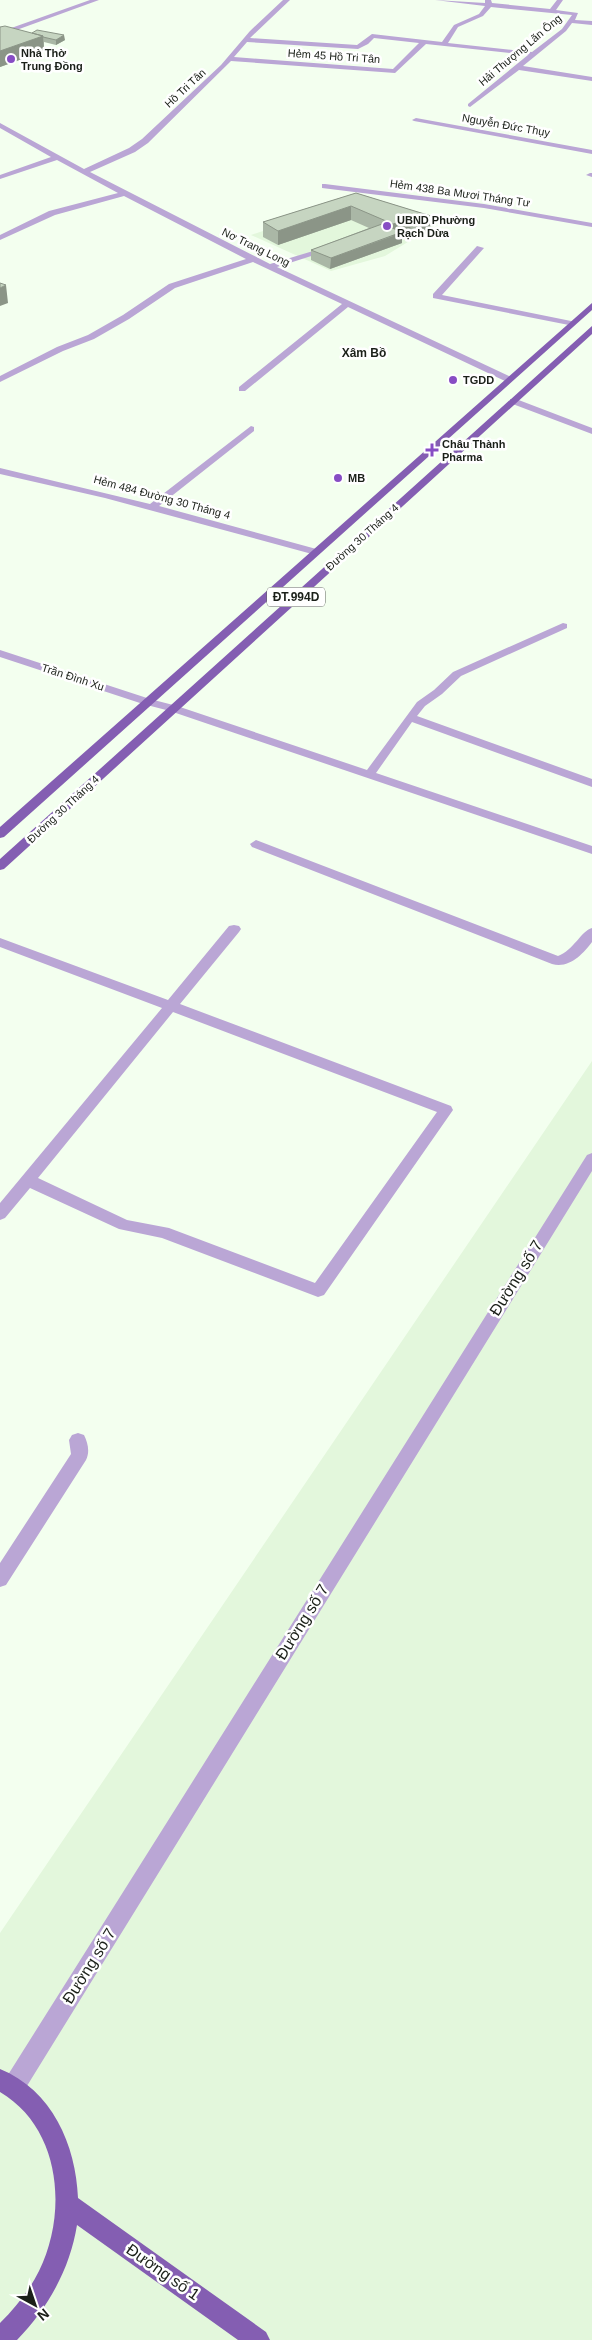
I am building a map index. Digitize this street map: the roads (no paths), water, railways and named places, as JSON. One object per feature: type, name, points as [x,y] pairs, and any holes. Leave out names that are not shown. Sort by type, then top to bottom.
[{"type":"main road","name":"Đường 30 Tháng 4","points":[[0,834],[592,306]]},
{"type":"main road","name":"Đường 30 Tháng 4","points":[[0,866],[592,329]]},
{"type":"main road","points":[[508,379],[531,384]]},
{"type":"main road","points":[[490,396],[513,401]]},
{"type":"main road","points":[[0,2340],[36,2301],[58,2254],[67,2204],[62,2156],[43,2115],[7,2083]]},
{"type":"main road","name":"Đường số 1","points":[[67,2204],[258,2340]]},
{"type":"street","points":[[0,34],[96,0]]},
{"type":"street","name":"Hồ Tri Tân","points":[[84,172],[132,150],[145,141],[287,0]]},
{"type":"street","points":[[438,0],[488,2],[552,11]]},
{"type":"street","name":"Hải Thượng Lãn Ông","points":[[470,105],[515,67],[564,30],[576,14],[552,11],[560,0]]},
{"type":"street","points":[[444,44],[456,26],[482,15],[488,2]]},
{"type":"street","points":[[570,22],[592,23]]},
{"type":"street","points":[[245,40],[358,46],[366,43],[372,36],[533,54]]},
{"type":"street","name":"Hẻm 45 Hồ Tri Tân","points":[[229,59],[395,70],[412,52],[425,42]]},
{"type":"street","points":[[515,67],[592,79]]},
{"type":"street","name":"Nguyễn Đức Thụy","points":[[416,120],[592,152]]},
{"type":"street","name":"Nơ Trang Long","points":[[0,125],[84,172],[253,259],[508,379]]},
{"type":"street","points":[[0,177],[58,157]]},
{"type":"street","name":"Hẻm 438 Ba Mươi Tháng Tư","points":[[325,186],[475,205],[592,225]]},
{"type":"street","points":[[0,238],[52,213],[126,193]]},
{"type":"street","points":[[270,267],[340,243]]},
{"type":"street","points":[[480,248],[436,296],[571,324]]},
{"type":"street","points":[[0,379],[60,349],[91,337],[126,317],[172,286],[253,259]]},
{"type":"street","points":[[242,389],[347,304]]},
{"type":"street","points":[[513,401],[592,431]]},
{"type":"street","points":[[152,507],[251,429]]},
{"type":"street","name":"Hẻm 484 Đường 30 Tháng 4","points":[[0,471],[152,507],[316,552]]},
{"type":"street","points":[[370,775],[421,704],[438,692],[457,674],[563,626]]},
{"type":"street","name":"Trần Đình Xu","points":[[0,653],[147,702],[173,708],[592,850]]},
{"type":"street","points":[[410,717],[592,783]]},
{"type":"street","points":[[256,844],[557,961],[568,960],[576,954],[592,932]]},
{"type":"street","points":[[0,1214],[234,929]]},
{"type":"street","points":[[0,942],[446,1110],[318,1290],[164,1232],[124,1225],[28,1180]]},
{"type":"street","name":"Đường số 7","points":[[7,2083],[592,1159]]},
{"type":"street","points":[[0,1579],[80,1455],[78,1440]]},
{"type":"place","name":"Nhà Thờ Trung Đồng","points":[[11,59]]},
{"type":"place","name":"UBND Phường Rạch Dừa","points":[[387,226]]},
{"type":"place","name":"TGDD","points":[[453,380]]},
{"type":"place","name":"Châu Thành Pharma","points":[[432,450]]},
{"type":"place","name":"MB","points":[[338,478]]},
{"type":"district","name":"Xâm Bồ","points":[[364,353]]}]
